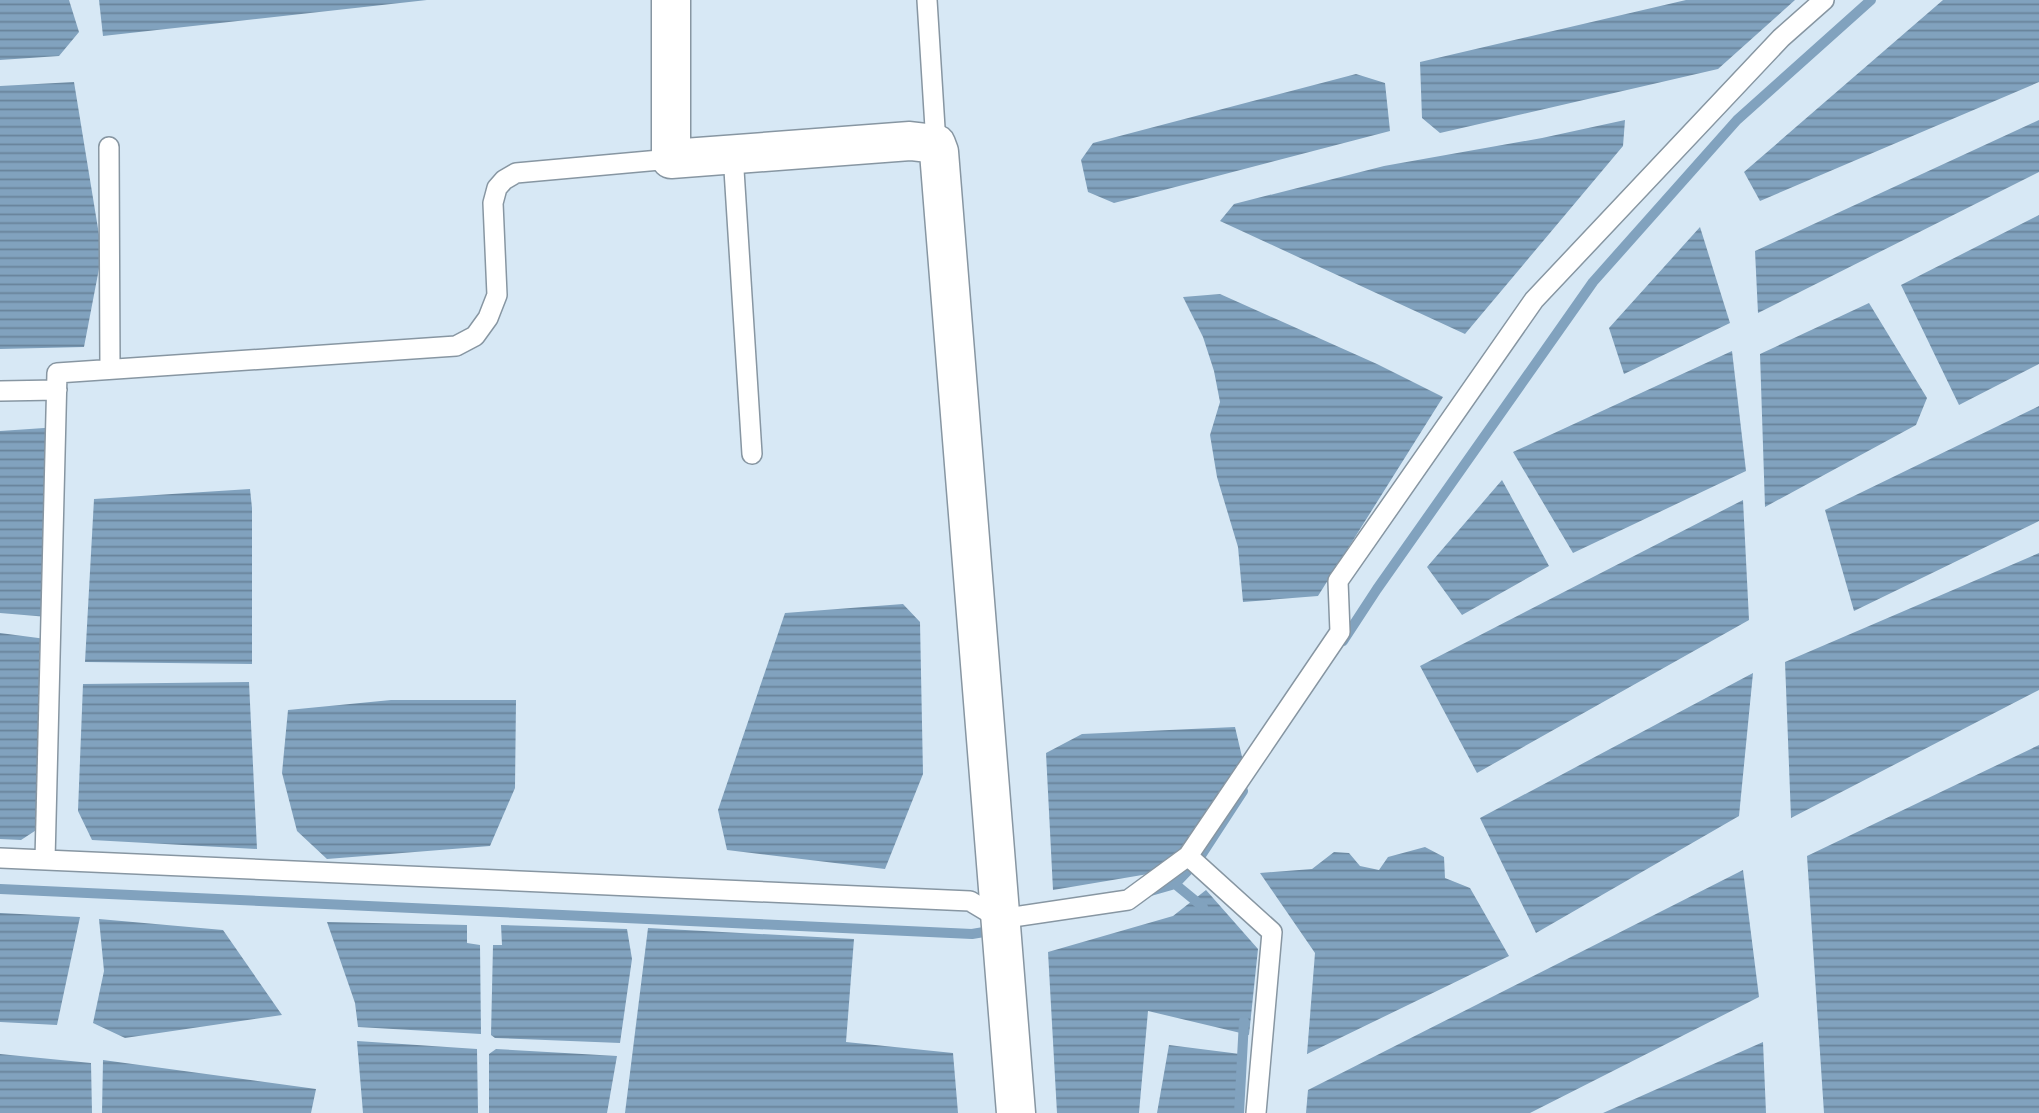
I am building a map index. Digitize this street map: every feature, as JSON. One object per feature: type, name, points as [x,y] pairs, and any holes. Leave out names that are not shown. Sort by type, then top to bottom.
[{"type":"street","points":[[671,0],[671,159],[910,141],[936,144],[939,152],[1016,1113]]},
{"type":"lane","points":[[927,0],[936,144]]},
{"type":"lane","points":[[0,858],[970,901],[1000,919],[1128,900],[1188,856],[1340,632],[1338,581],[1534,300],[1781,38],[1824,0]]},
{"type":"lane","points":[[109,147],[110,369]]},
{"type":"lane","points":[[733,153],[752,454]]},
{"type":"lane","points":[[45,860],[57,373],[456,346],[475,336],[488,318],[497,295],[493,203],[504,180],[516,173],[671,159]]},
{"type":"lane","points":[[0,391],[57,390]]},
{"type":"lane","points":[[1188,856],[1272,932],[1256,1113]]},
{"type":"water","points":[[0,0],[69,0],[79,32],[59,56],[0,60]]},
{"type":"water","points":[[99,0],[427,0],[103,36]]},
{"type":"water","points":[[1686,0],[1795,0],[1718,69],[1440,133],[1422,118],[1420,62]]},
{"type":"water","points":[[1943,0],[2039,0],[2039,82],[1760,201],[1744,172]]},
{"type":"water","points":[[1356,74],[1385,83],[1390,131],[1114,203],[1088,192],[1081,160],[1093,143]]},
{"type":"water","points":[[74,82],[102,253],[84,347],[0,349],[0,86]]},
{"type":"water","points":[[1625,120],[1623,146],[1465,334],[1220,221],[1234,204],[1384,166],[1542,138]]},
{"type":"water","points":[[2039,120],[2039,172],[1758,313],[1755,251]]},
{"type":"water","points":[[2039,215],[2039,364],[1959,405],[1901,285]]},
{"type":"water","points":[[1700,227],[1730,323],[1624,374],[1609,328]]},
{"type":"water","points":[[1220,294],[1377,364],[1443,397],[1318,596],[1243,602],[1238,547],[1217,477],[1210,435],[1220,402],[1214,371],[1203,337],[1183,297]]},
{"type":"water","points":[[1869,303],[1927,398],[1916,425],[1765,507],[1760,354]]},
{"type":"water","points":[[1732,351],[1746,471],[1573,553],[1513,452]]},
{"type":"water","points":[[2039,406],[2039,521],[1854,611],[1825,510]]},
{"type":"water","points":[[59,427],[48,617],[0,613],[0,431]]},
{"type":"water","points":[[1502,480],[1549,566],[1462,615],[1427,567]]},
{"type":"water","points":[[250,489],[252,664],[85,662],[94,499]]},
{"type":"water","points":[[1743,500],[1749,620],[1477,773],[1420,666]]},
{"type":"water","points":[[2039,553],[2039,690],[1791,818],[1785,662]]},
{"type":"water","points":[[903,604],[920,622],[923,774],[885,869],[727,850],[718,810],[785,613]]},
{"type":"water","points":[[0,633],[46,639],[44,825],[21,840],[0,839]]},
{"type":"water","points":[[1753,673],[1739,816],[1536,933],[1480,818]]},
{"type":"water","points":[[249,682],[257,849],[92,840],[78,811],[83,684]]},
{"type":"water","points":[[391,700],[516,700],[515,788],[490,846],[327,859],[297,831],[282,773],[288,710]]},
{"type":"water","points":[[1235,727],[1243,761],[1218,807],[1160,872],[1053,890],[1046,753],[1082,734]]},
{"type":"water","points":[[2039,745],[2039,1113],[1824,1113],[1807,856]]},
{"type":"water","points":[[1425,847],[1444,857],[1445,878],[1470,888],[1509,956],[1307,1054],[1315,953],[1260,873],[1312,869],[1334,852],[1349,853],[1360,866],[1379,870],[1388,857]]},
{"type":"water","points":[[1743,870],[1759,997],[1530,1113],[1306,1113],[1308,1090]]},
{"type":"water","points":[[1206,890],[1258,949],[1249,1035],[1148,1011],[1139,1113],[1057,1113],[1048,952],[1173,916]]},
{"type":"water","points":[[0,913],[80,917],[57,1025],[0,1022]]},
{"type":"water","points":[[99,919],[223,930],[282,1015],[125,1038],[93,1023],[104,971]]},
{"type":"water","points":[[327,922],[467,925],[467,943],[480,945],[481,1034],[358,1027],[355,1003]]},
{"type":"water","points":[[501,925],[627,929],[632,959],[620,1043],[495,1038],[491,1035],[493,945],[502,945]]},
{"type":"water","points":[[648,928],[854,939],[846,1042],[953,1053],[958,1113],[625,1113]]},
{"type":"water","points":[[357,1041],[477,1049],[478,1113],[363,1113]]},
{"type":"water","points":[[1763,1042],[1766,1113],[1603,1113]]},
{"type":"water","points":[[1169,1045],[1240,1054],[1236,1113],[1157,1113]]},
{"type":"water","points":[[496,1049],[617,1056],[607,1113],[489,1113],[489,1054]]},
{"type":"water","points":[[0,1054],[91,1063],[92,1113],[0,1113]]},
{"type":"water","points":[[103,1060],[316,1089],[311,1113],[102,1113]]},
{"type":"waterway","points":[[1343,641],[1593,282],[1737,120],[1871,0]]},
{"type":"waterway","points":[[1147,892],[1175,884],[1198,860],[1243,791]]},
{"type":"waterway","points":[[1175,884],[1203,907]]},
{"type":"waterway","points":[[0,889],[972,934],[996,930]]},
{"type":"waterway","points":[[1239,1113],[1244,1021]]}]
